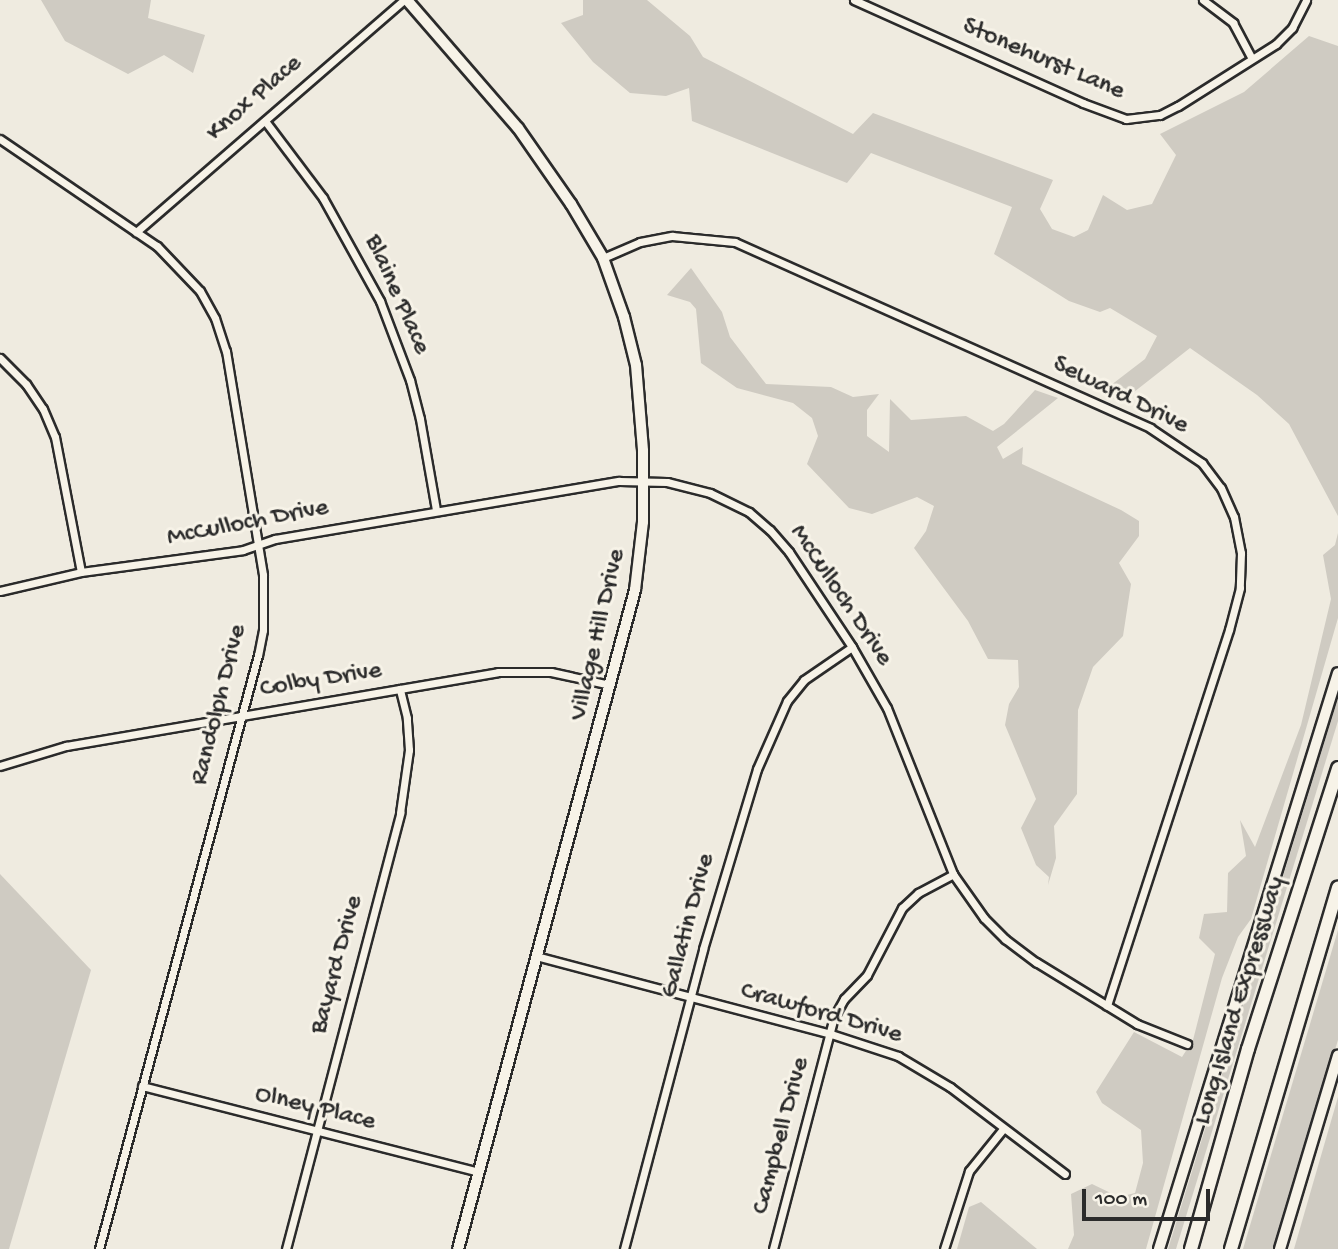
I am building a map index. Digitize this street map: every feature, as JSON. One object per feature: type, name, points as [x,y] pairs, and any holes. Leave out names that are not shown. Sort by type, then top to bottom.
[{"type":"highway","name":"Long Island Expressway","points":[[1191,1249],[1248,1049],[1338,768]]},
{"type":"highway","points":[[1231,1249],[1338,888]]},
{"type":"street","name":"Knox Place","points":[[136,232],[405,0]]},
{"type":"street","name":"Village Hill Drive","points":[[405,0],[518,128],[571,204],[603,258],[624,317],[636,365],[644,481],[642,552],[610,685],[458,1249]]},
{"type":"street","name":"Stonehurst Lane","points":[[854,0],[1083,103],[1126,119],[1160,115],[1276,44],[1292,28],[1307,0]]},
{"type":"street","points":[[1203,0],[1233,23],[1252,58]]},
{"type":"street","name":"Blaine Place","points":[[265,121],[323,198],[380,301],[410,380],[436,510]]},
{"type":"street","name":"Randolph Drive","points":[[0,139],[136,232],[178,265],[200,291],[215,318],[226,351],[265,596],[263,630],[99,1249]]},
{"type":"street","name":"Seward Drive","points":[[603,258],[640,242],[672,236],[735,242],[1150,428],[1202,463],[1221,488],[1234,517],[1241,553],[1240,588],[1229,630],[1107,1006]]},
{"type":"street","points":[[0,358],[26,384],[43,409],[55,437],[81,572]]},
{"type":"street","name":"McCulloch Drive","points":[[0,591],[81,572],[243,550],[275,538],[619,481],[691,486],[727,499],[749,512],[789,552],[852,647],[887,708],[953,874],[984,918],[1005,939],[1107,1006],[1137,1024],[1187,1044]]},
{"type":"street","name":"Gallatin Drive","points":[[624,1249],[742,811],[757,769],[787,701],[804,680],[852,647]]},
{"type":"street","name":"Colby Drive","points":[[0,766],[66,746],[498,672],[526,671],[579,677],[610,685]]},
{"type":"street","points":[[1159,1249],[1338,673]]},
{"type":"street","name":"Bayard Drive","points":[[285,1249],[402,801],[409,750],[407,718],[400,690]]},
{"type":"street","name":"Campbell Drive","points":[[774,1249],[834,1017],[844,999],[867,975],[902,908],[918,893],[953,874]]},
{"type":"street","name":"Crawford Drive","points":[[536,956],[873,1046],[923,1068],[1065,1174]]},
{"type":"street","points":[[1280,1249],[1338,1056]]},
{"type":"street","name":"Olney Place","points":[[142,1086],[479,1172]]},
{"type":"street","points":[[944,1249],[969,1171],[1003,1129]]},
{"type":"shaded area","points":[[41,0],[151,0],[148,18],[205,35],[193,73],[164,55],[128,74],[65,41]]},
{"type":"shaded area","points":[[583,0],[647,0],[690,36],[703,57],[853,134],[873,113],[1053,180],[1040,209],[1052,229],[1074,237],[1088,230],[1103,195],[1127,210],[1152,204],[1176,155],[1160,134],[1244,92],[1309,36],[1338,46],[1338,516],[1289,424],[1257,395],[1190,348],[1120,403],[1102,392],[1145,359],[1157,336],[1110,308],[1100,312],[1069,301],[994,254],[1012,207],[871,153],[847,183],[692,121],[689,88],[666,96],[630,93],[593,62],[561,23],[583,15]]},
{"type":"shaded area","points":[[691,268],[722,312],[730,337],[766,384],[831,387],[853,397],[879,394],[867,410],[867,436],[889,452],[890,399],[911,420],[966,416],[993,431],[1004,424],[1035,390],[1058,398],[997,447],[1003,459],[1023,447],[1022,464],[1139,521],[1139,536],[1119,563],[1131,584],[1123,636],[1093,667],[1078,710],[1077,794],[1054,826],[1056,858],[1048,885],[1049,877],[1036,865],[1021,828],[1036,799],[1005,725],[1009,704],[1019,687],[1018,660],[988,659],[968,621],[914,548],[926,531],[934,506],[917,497],[872,514],[849,508],[807,464],[818,436],[812,418],[793,403],[737,388],[701,363],[696,309],[690,302],[667,295]]},
{"type":"shaded area","points":[[1338,533],[1338,618],[1251,919],[1238,937],[1222,978],[1146,1249],[1068,1249],[1074,1235],[1071,1194],[1092,1184],[1119,1197],[1135,1193],[1143,1163],[1141,1130],[1102,1103],[1096,1092],[1134,1032],[1182,1057],[1193,1040],[1215,954],[1199,938],[1204,914],[1227,912],[1228,873],[1246,856],[1240,820],[1255,847],[1301,725],[1331,599],[1323,555],[1335,545]]},
{"type":"shaded area","points":[[1338,698],[1338,721],[1176,1249],[1168,1249]]},
{"type":"shaded area","points":[[0,874],[91,970],[9,1249],[0,1249]]},
{"type":"shaded area","points":[[1338,930],[1338,1040],[1275,1249],[1243,1249]]},
{"type":"shaded area","points":[[1338,1097],[1338,1249],[1294,1249]]},
{"type":"shaded area","points":[[981,1202],[1037,1249],[957,1249],[969,1207]]}]
